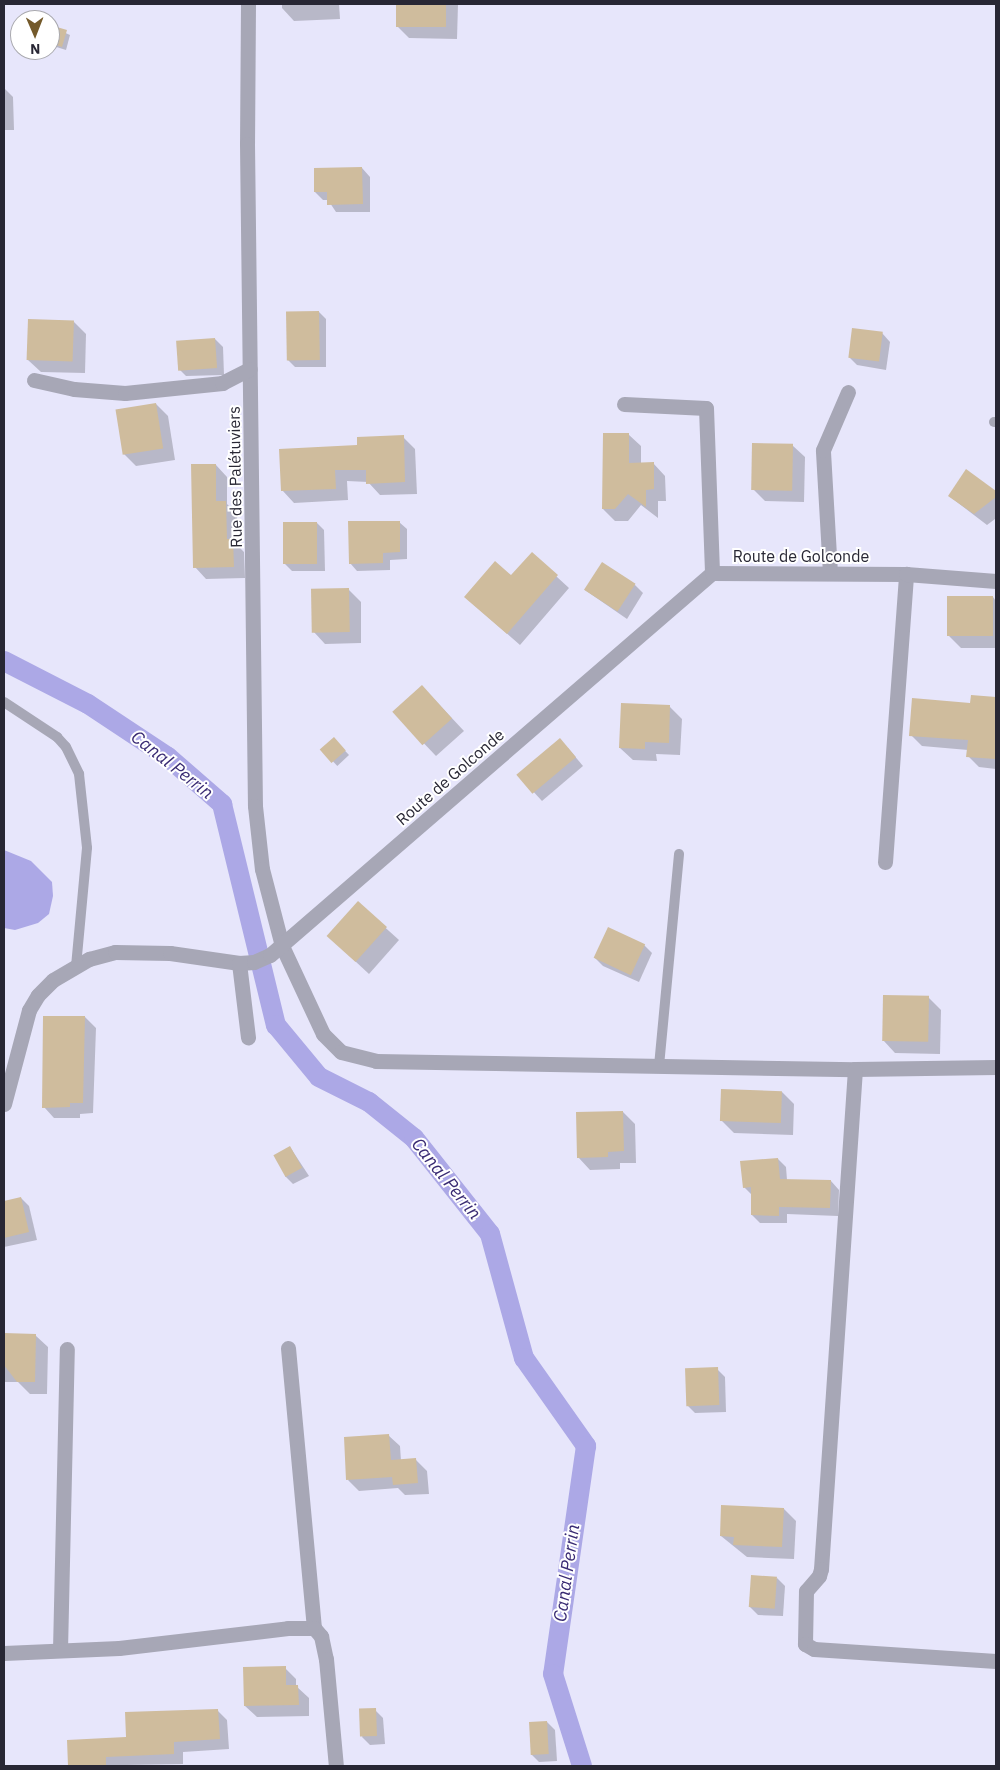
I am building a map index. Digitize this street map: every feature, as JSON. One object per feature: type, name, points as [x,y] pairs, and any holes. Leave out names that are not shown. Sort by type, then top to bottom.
[{"type":"street","name":"Rue des Palétuviers","points":[[248,4],[255,806],[262,869],[282,946],[323,1034],[336,1048],[352,1057],[376,1061],[855,1069],[996,1067]]},
{"type":"street","points":[[34,380],[74,389],[125,392],[222,383],[250,369]]},
{"type":"street","points":[[830,573],[823,450],[848,392]]},
{"type":"street","points":[[624,404],[706,408],[712,573]]},
{"type":"street","name":"Route de Golconde","points":[[4,1104],[29,1010],[38,994],[53,980],[76,966],[115,952],[140,952],[239,963],[262,959],[282,946],[712,573],[906,574],[996,581]]},
{"type":"street","points":[[885,862],[906,574]]},
{"type":"street","points":[[239,963],[248,1037]]},
{"type":"street","points":[[855,1069],[821,1569],[819,1576],[806,1590],[805,1644],[814,1650],[996,1661]]},
{"type":"street","points":[[288,1348],[314,1628],[321,1636],[326,1659],[336,1766]]},
{"type":"street","points":[[60,1650],[67,1349]]},
{"type":"street","points":[[4,1652],[188,1641],[288,1628],[314,1628]]},
{"type":"lane","points":[[4,702],[57,737],[66,747],[79,774],[87,848],[76,966]]},
{"type":"lane","points":[[659,1066],[679,854]]},
{"type":"shaded area","points":[[4,850],[31,861],[52,882],[53,896],[49,914],[38,923],[15,930],[4,928]]},
{"type":"building","points":[[396,4],[446,4],[446,27],[396,27]]},
{"type":"building","points":[[60,28],[67,30],[62,47],[60,46]]},
{"type":"building","points":[[362,167],[363,204],[327,205],[327,192],[314,192],[314,168]]},
{"type":"building","points":[[319,311],[320,360],[287,361],[286,312]]},
{"type":"building","points":[[28,319],[74,321],[73,362],[27,360]]},
{"type":"building","points":[[852,328],[883,332],[879,362],[848,358]]},
{"type":"building","points":[[215,338],[217,368],[178,371],[176,341]]},
{"type":"building","points":[[156,403],[163,448],[123,455],[116,409]]},
{"type":"building","points":[[603,433],[629,433],[629,463],[654,462],[654,489],[646,490],[646,507],[628,494],[615,509],[602,509]]},
{"type":"building","points":[[404,435],[405,482],[366,484],[366,470],[335,470],[336,489],[281,491],[279,449],[357,445],[357,437]]},
{"type":"building","points":[[752,443],[793,444],[792,491],[751,490]]},
{"type":"building","points":[[191,464],[216,464],[216,501],[226,501],[227,539],[233,539],[234,567],[193,568]]},
{"type":"building","points":[[966,469],[996,491],[996,497],[974,514],[948,496]]},
{"type":"building","points":[[348,521],[400,521],[400,552],[383,553],[383,563],[349,564]]},
{"type":"building","points":[[283,522],[317,522],[317,564],[283,564]]},
{"type":"building","points":[[532,552],[558,575],[507,634],[464,597],[495,561],[511,575]]},
{"type":"building","points":[[602,562],[636,584],[618,611],[584,590]]},
{"type":"building","points":[[349,588],[350,632],[312,633],[311,589]]},
{"type":"building","points":[[947,596],[993,596],[993,636],[947,636]]},
{"type":"building","points":[[422,685],[452,718],[422,745],[392,712]]},
{"type":"building","points":[[971,695],[996,697],[996,759],[966,757],[968,740],[909,736],[912,698],[970,703]]},
{"type":"building","points":[[621,703],[670,705],[669,743],[645,742],[645,749],[619,748]]},
{"type":"building","points":[[334,737],[346,751],[331,763],[320,749]]},
{"type":"building","points":[[560,738],[576,757],[532,794],[516,775]]},
{"type":"building","points":[[358,901],[387,927],[356,962],[327,936]]},
{"type":"building","points":[[608,927],[645,944],[631,975],[594,958]]},
{"type":"building","points":[[883,995],[929,996],[928,1042],[882,1041]]},
{"type":"building","points":[[43,1016],[85,1016],[83,1103],[70,1103],[70,1107],[42,1108]]},
{"type":"building","points":[[721,1089],[782,1091],[781,1123],[720,1121]]},
{"type":"building","points":[[623,1111],[624,1151],[608,1152],[608,1157],[577,1158],[576,1112]]},
{"type":"building","points":[[290,1146],[302,1168],[286,1177],[273,1155]]},
{"type":"building","points":[[778,1158],[780,1179],[831,1180],[830,1208],[779,1207],[779,1216],[751,1215],[751,1187],[743,1188],[740,1161]]},
{"type":"building","points":[[21,1197],[29,1232],[4,1238],[4,1201]]},
{"type":"building","points":[[4,1333],[36,1334],[35,1382],[17,1382],[4,1365]]},
{"type":"building","points":[[718,1367],[719,1405],[686,1406],[685,1368]]},
{"type":"building","points":[[389,1434],[391,1460],[416,1458],[418,1483],[393,1485],[392,1477],[346,1480],[344,1437]]},
{"type":"building","points":[[721,1505],[784,1508],[782,1547],[733,1545],[734,1537],[720,1536]]},
{"type":"building","points":[[751,1575],[777,1577],[775,1609],[749,1607]]},
{"type":"building","points":[[286,1666],[286,1685],[298,1685],[299,1705],[244,1706],[243,1667]]},
{"type":"building","points":[[376,1708],[377,1736],[360,1737],[359,1709]]},
{"type":"building","points":[[218,1709],[220,1739],[174,1742],[174,1754],[106,1757],[106,1766],[68,1766],[67,1740],[126,1737],[125,1712]]},
{"type":"building","points":[[547,1721],[549,1754],[531,1755],[529,1722]]},
{"type":"waterway","name":"Canal Perrin","points":[[4,661],[88,704],[168,757],[222,804],[276,1025],[319,1077],[369,1102],[414,1138],[490,1234],[524,1358],[586,1446],[553,1674],[582,1766]]}]
